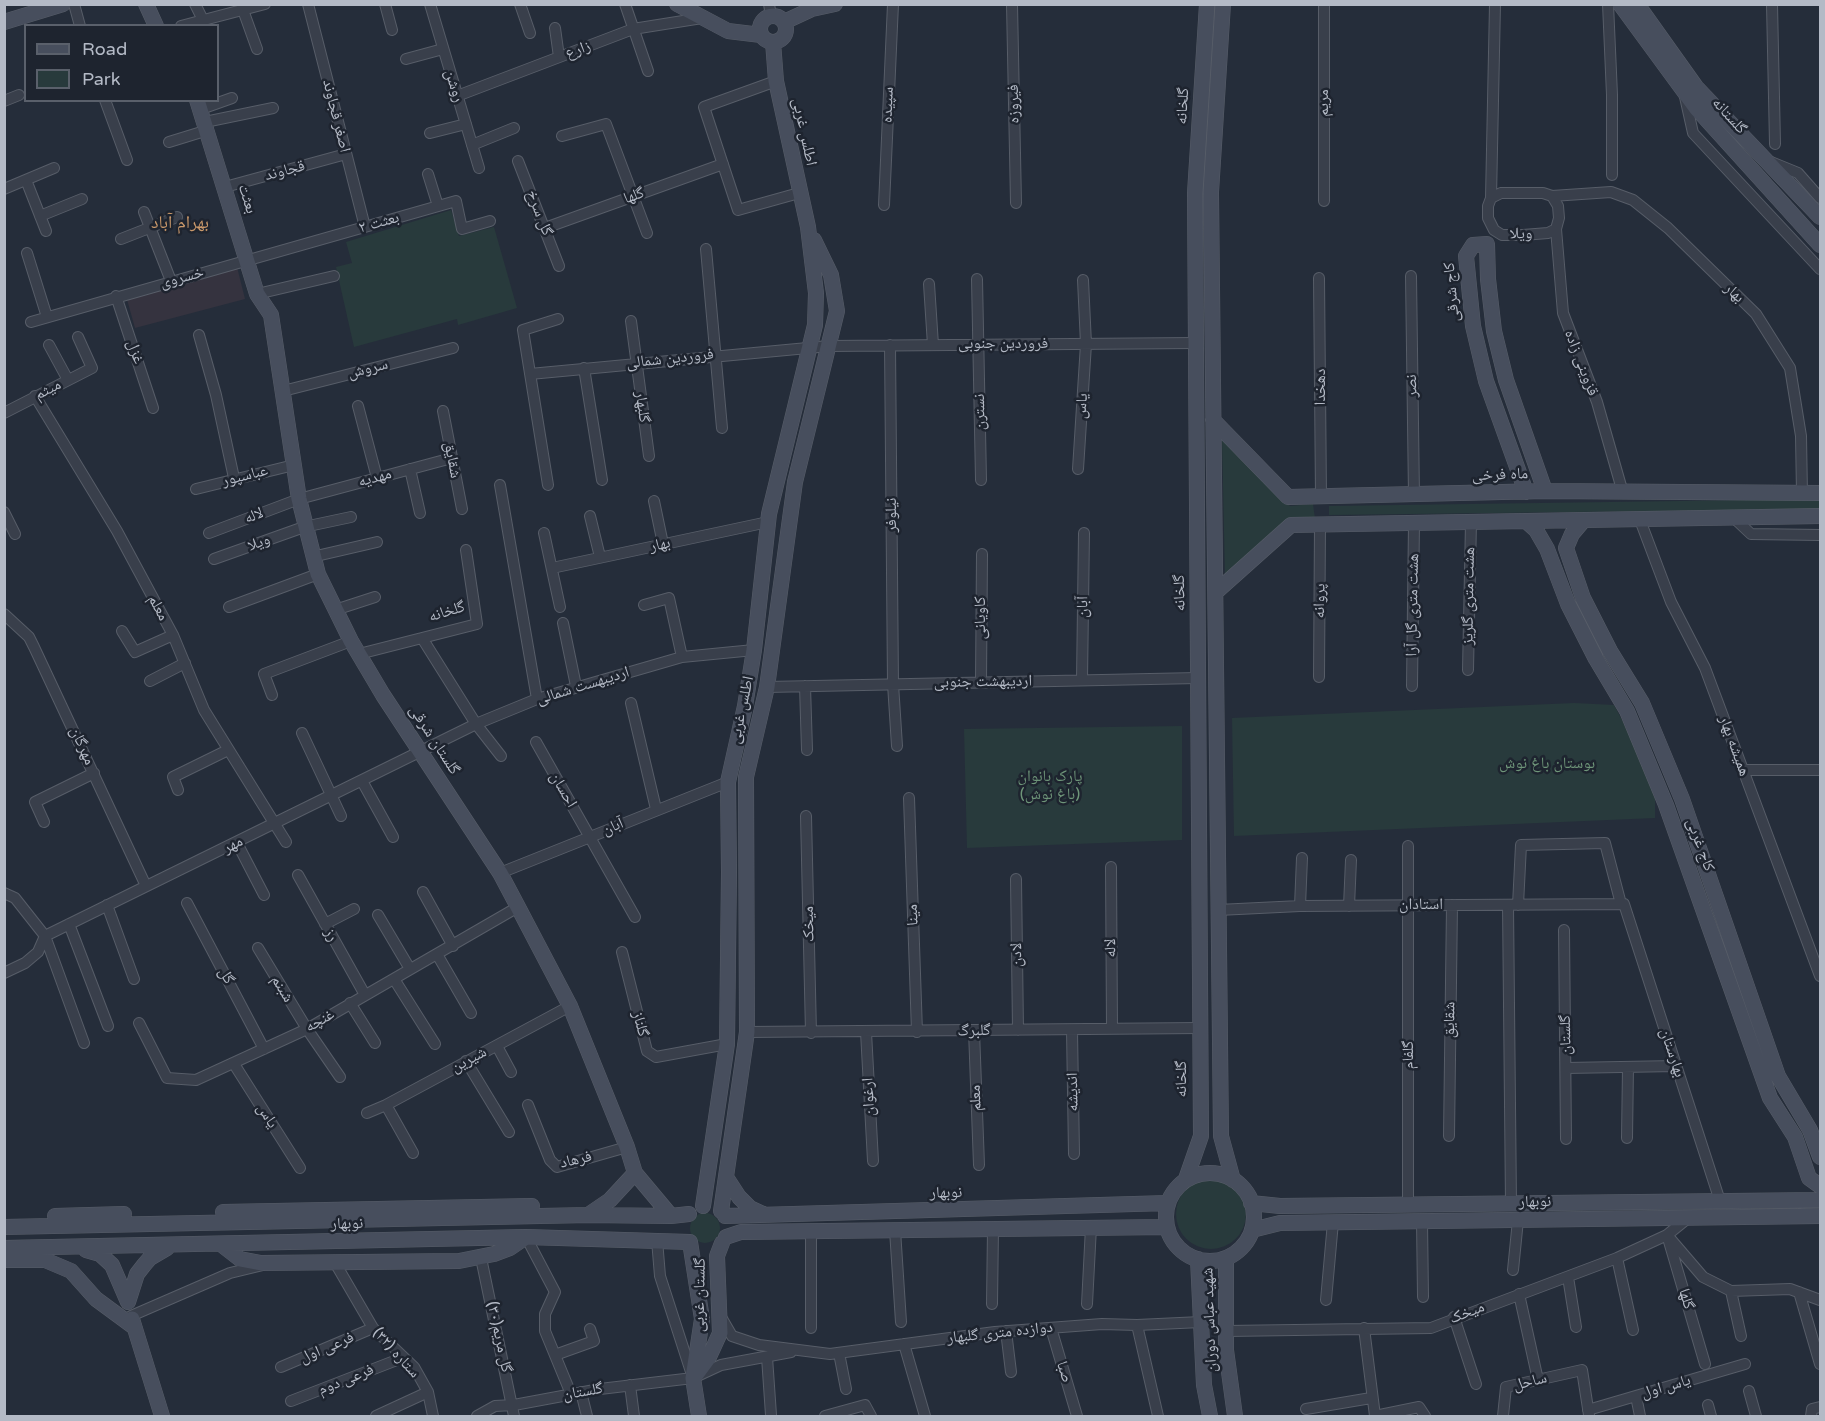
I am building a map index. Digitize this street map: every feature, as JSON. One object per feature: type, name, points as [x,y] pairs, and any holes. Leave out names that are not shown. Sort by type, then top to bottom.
[{"type":"main road","points":[[4,22],[63,4]]},
{"type":"main road","points":[[146,4],[155,24]]},
{"type":"main road","points":[[677,4],[728,31],[767,39],[784,37],[787,29],[775,14]]},
{"type":"main road","points":[[767,39],[761,22],[775,14],[835,4]]},
{"type":"main road","name":"گلخانه","points":[[1186,1179],[1201,1136],[1195,193],[1207,4]]},
{"type":"main road","name":"گلخانه","points":[[1223,4],[1210,192],[1221,1136],[1233,1180]]},
{"type":"main road","name":"گلستانه","points":[[1620,4],[1684,90],[1821,244]]},
{"type":"main road","name":"گلستانه","points":[[1637,4],[1696,87],[1821,218]]},
{"type":"main road","name":"اطلس غربی","points":[[723,1214],[726,1177],[747,1032],[746,777],[767,687],[795,482],[837,311],[831,275],[808,227],[798,193],[767,39]]},
{"type":"main road","name":"بعثت","points":[[203,115],[247,261],[262,300]]},
{"type":"main road","name":"اطلس غربی","points":[[703,1206],[727,1044],[728,782],[745,706],[754,650],[768,522],[776,478],[815,325],[816,293],[808,227]]},
{"type":"main road","name":"کاج شرقی","points":[[1526,492],[1486,381],[1473,326],[1466,256],[1473,245],[1487,244],[1488,279],[1494,331],[1506,380],[1545,491]]},
{"type":"main road","name":"گلستان شرقی","points":[[262,300],[276,340],[299,499],[318,574],[355,647],[420,753],[500,873],[570,1006],[627,1147],[635,1173],[671,1216]]},
{"type":"main road","name":"ماه فرخی","points":[[1214,420],[1288,497],[1414,496],[1545,491],[1821,493]]},
{"type":"main road","points":[[1320,524],[1321,496]]},
{"type":"main road","points":[[1216,592],[1291,525],[1821,516]]},
{"type":"main road","points":[[1547,549],[1558,542],[1566,548],[1572,534],[1583,521]]},
{"type":"main road","name":"کاج غربی","points":[[1527,522],[1536,530],[1547,549],[1568,604],[1591,650],[1628,711],[1666,805],[1770,1098],[1795,1137],[1809,1178],[1821,1186]]},
{"type":"main road","name":"کاج غربی","points":[[1566,548],[1583,598],[1610,651],[1642,704],[1682,799],[1746,977],[1778,1076],[1810,1130],[1821,1157]]},
{"type":"main road","points":[[1666,805],[1682,799]]},
{"type":"main road","points":[[1731,983],[1746,977]]},
{"type":"main road","points":[[184,1218],[422,1206],[541,1206],[589,1215],[610,1200],[635,1173]]},
{"type":"main road","points":[[1202,1173],[1218,1173],[1233,1180],[1244,1190],[1251,1203],[1254,1216],[1252,1230],[1246,1242],[1226,1258],[1212,1261],[1198,1259],[1184,1252],[1173,1241],[1167,1227],[1168,1203],[1175,1190],[1186,1179],[1202,1173]]},
{"type":"main road","points":[[726,1177],[739,1197],[750,1208],[763,1214]]},
{"type":"main road","name":"نوبهار","points":[[1251,1203],[1280,1206],[1821,1200]]},
{"type":"main road","name":"نوبهار","points":[[723,1214],[1168,1203]]},
{"type":"main road","points":[[699,1416],[693,1378],[702,1319],[690,1242],[684,1225],[689,1214],[703,1206],[723,1214],[728,1226],[724,1240]]},
{"type":"main road","name":"نوبهار","points":[[4,1227],[80,1220],[184,1218],[283,1221],[689,1214]]},
{"type":"main road","name":"نوبهار","points":[[1252,1230],[1280,1223],[1821,1216]]},
{"type":"main road","points":[[4,1218],[80,1220]]},
{"type":"main road","points":[[281,1244],[290,1233],[289,1226],[283,1221]]},
{"type":"main road","points":[[690,1242],[706,1249],[741,1232],[1167,1227]]},
{"type":"main road","points":[[222,1245],[240,1259],[272,1263],[459,1261],[481,1258],[510,1248],[526,1237]]},
{"type":"main road","name":"نوبهار","points":[[4,1248],[281,1244],[526,1237],[690,1242]]},
{"type":"main road","name":"گلستان غربی","points":[[693,1378],[709,1357],[720,1333],[717,1256],[724,1240]]},
{"type":"main road","points":[[131,1315],[137,1275],[150,1258],[172,1246]]},
{"type":"main road","points":[[74,1248],[100,1254],[112,1265],[131,1315],[162,1416]]},
{"type":"main road","name":"شهید عباس دوران","points":[[1226,1258],[1226,1350],[1235,1416]]},
{"type":"main road","name":"شهید عباس دوران","points":[[1198,1259],[1204,1385],[1210,1416]]},
{"type":"main road","points":[[4,1260],[45,1260],[71,1271],[96,1299],[131,1315]]},
{"type":"street","points":[[74,4],[79,24]]},
{"type":"street","points":[[195,4],[203,20]]},
{"type":"street","points":[[188,24],[265,4]]},
{"type":"street","name":"اصغر قجاوند","points":[[308,4],[365,227]]},
{"type":"street","points":[[385,4],[392,30]]},
{"type":"street","name":"روشن","points":[[430,4],[479,168]]},
{"type":"street","points":[[520,4],[530,33]]},
{"type":"street","points":[[625,4],[648,71]]},
{"type":"street","name":"سپیده","points":[[884,205],[893,4]]},
{"type":"street","name":"فیروزه","points":[[1012,4],[1016,203]]},
{"type":"street","name":"مریم","points":[[1324,4],[1324,201]]},
{"type":"street","name":"ویلا","points":[[1495,4],[1491,198],[1488,218],[1494,230],[1502,235],[1535,234],[1556,229],[1559,218],[1558,206],[1552,196]]},
{"type":"street","points":[[1608,4],[1612,95],[1612,175]]},
{"type":"street","points":[[1772,4],[1775,144]]},
{"type":"street","points":[[243,10],[257,49]]},
{"type":"street","name":"زارع","points":[[457,96],[633,29],[703,18]]},
{"type":"street","points":[[555,28],[559,57]]},
{"type":"street","points":[[406,59],[443,49]]},
{"type":"street","points":[[776,81],[704,107],[738,210],[798,193]]},
{"type":"street","points":[[1684,90],[1693,133],[1821,269]]},
{"type":"street","points":[[4,101],[19,95]]},
{"type":"street","points":[[169,142],[203,115],[232,98]]},
{"type":"street","points":[[106,102],[127,160]]},
{"type":"street","points":[[203,115],[273,108]]},
{"type":"street","points":[[430,133],[466,124]]},
{"type":"street","points":[[562,136],[606,124],[647,232]]},
{"type":"street","points":[[472,145],[514,128]]},
{"type":"street","name":"قجاوند","points":[[225,187],[346,154]]},
{"type":"street","points":[[1766,160],[1798,173],[1821,198]]},
{"type":"street","name":"گل سرخ","points":[[518,161],[560,266]]},
{"type":"street","name":"گلها","points":[[545,228],[723,164]]},
{"type":"street","points":[[4,189],[54,168]]},
{"type":"street","points":[[428,174],[438,206],[456,201],[462,229],[490,221]]},
{"type":"street","points":[[26,180],[46,231]]},
{"type":"street","name":"بهار","points":[[1552,196],[1611,192],[1633,200],[1668,228],[1756,314],[1790,368],[1801,436],[1802,494]]},
{"type":"street","points":[[1491,198],[1501,193],[1543,193],[1552,196]]},
{"type":"street","points":[[40,216],[82,199]]},
{"type":"street","name":"بعثت ۲","points":[[247,261],[438,206]]},
{"type":"street","points":[[144,212],[171,281]]},
{"type":"street","points":[[121,239],[177,217]]},
{"type":"street","name":"قزوینی زاده","points":[[1556,229],[1563,313],[1597,402],[1623,493]]},
{"type":"street","points":[[706,249],[722,428]]},
{"type":"street","points":[[27,253],[46,317]]},
{"type":"street","name":"خسروی","points":[[31,322],[247,261]]},
{"type":"street","points":[[262,300],[334,276]]},
{"type":"street","name":"نصر","points":[[1411,276],[1414,496]]},
{"type":"street","name":"دهخدا","points":[[1319,278],[1321,496]]},
{"type":"street","name":"نسترن","points":[[977,279],[981,480]]},
{"type":"street","name":"یاس","points":[[1078,469],[1086,344],[1083,280]]},
{"type":"street","points":[[929,284],[933,345]]},
{"type":"street","name":"غزل","points":[[117,296],[153,408]]},
{"type":"street","points":[[548,485],[524,330],[558,319]]},
{"type":"street","name":"گلبهار","points":[[632,321],[649,456]]},
{"type":"street","points":[[199,335],[216,395],[234,478]]},
{"type":"street","name":"میثم","points":[[4,413],[92,368],[78,337]]},
{"type":"street","name":"فروردین جنوبی","points":[[810,347],[1195,343]]},
{"type":"street","points":[[49,345],[68,380]]},
{"type":"street","name":"نیلوفر","points":[[890,345],[893,684],[897,746]]},
{"type":"street","name":"فروردین شمالی","points":[[530,374],[810,347]]},
{"type":"street","name":"سروش","points":[[284,391],[453,348]]},
{"type":"street","points":[[584,368],[602,480]]},
{"type":"street","name":"معلم","points":[[35,396],[117,531],[173,635],[204,710],[286,842]]},
{"type":"street","points":[[358,406],[377,478]]},
{"type":"street","name":"شقایق","points":[[442,411],[462,509]]},
{"type":"street","name":"مهدیه","points":[[299,499],[452,458]]},
{"type":"street","name":"عباسپور","points":[[196,489],[294,465]]},
{"type":"street","points":[[411,469],[420,513]]},
{"type":"street","points":[[500,485],[537,699]]},
{"type":"street","name":"لاله","points":[[208,533],[299,499]]},
{"type":"street","points":[[654,501],[663,544]]},
{"type":"street","points":[[4,512],[15,534]]},
{"type":"street","points":[[590,516],[600,558]]},
{"type":"street","name":"ویلا","points":[[214,560],[304,526],[351,517]]},
{"type":"street","points":[[1734,518],[1751,534],[1821,535]]},
{"type":"street","name":"همیشه بهار","points":[[1640,520],[1671,602],[1705,668],[1820,974]]},
{"type":"street","name":"بهار","points":[[552,568],[768,522]]},
{"type":"street","name":"هشت متری گلریز","points":[[1468,670],[1471,522]]},
{"type":"street","name":"هشت متری گل آرا","points":[[1412,686],[1414,523]]},
{"type":"street","name":"پروانه","points":[[1319,677],[1320,524]]},
{"type":"street","points":[[544,533],[560,607]]},
{"type":"street","name":"آبان","points":[[1082,680],[1084,533]]},
{"type":"street","points":[[312,557],[377,542]]},
{"type":"street","name":"گلخانه","points":[[272,695],[264,674],[355,647],[422,638],[477,624],[466,550]]},
{"type":"street","name":"کاویانی","points":[[981,682],[982,554]]},
{"type":"street","points":[[229,607],[318,574]]},
{"type":"street","points":[[336,609],[375,597]]},
{"type":"street","points":[[644,605],[669,598],[682,657]]},
{"type":"street","name":"مهرگان","points":[[4,614],[29,637],[146,886]]},
{"type":"street","points":[[562,623],[576,686]]},
{"type":"street","points":[[122,631],[135,652],[173,635]]},
{"type":"street","points":[[422,638],[476,724],[501,756]]},
{"type":"street","name":"اردیبهست شمالی","points":[[420,753],[476,724],[576,686],[682,657],[754,650]]},
{"type":"street","points":[[150,681],[185,663]]},
{"type":"street","name":"اردیبهشت جنوبی","points":[[767,687],[1198,678]]},
{"type":"street","points":[[806,686],[807,750]]},
{"type":"street","points":[[631,703],[656,809]]},
{"type":"street","points":[[302,733],[341,816]]},
{"type":"street","name":"احسان","points":[[536,742],[590,837]]},
{"type":"street","points":[[178,790],[173,777],[228,750]]},
{"type":"street","name":"مهر","points":[[45,936],[420,753]]},
{"type":"street","points":[[1743,770],[1821,770]]},
{"type":"street","points":[[44,822],[35,802],[94,773]]},
{"type":"street","points":[[362,781],[393,837]]},
{"type":"street","name":"آبان","points":[[500,873],[728,782]]},
{"type":"street","name":"مینا","points":[[909,798],[917,1032]]},
{"type":"street","name":"میخک","points":[[807,816],[811,1033]]},
{"type":"street","points":[[590,837],[634,917]]},
{"type":"street","points":[[237,843],[264,895]]},
{"type":"street","name":"بهارستان","points":[[1513,905],[1521,844],[1605,843],[1622,904],[1720,1201]]},
{"type":"street","name":"گلفام","points":[[1408,846],[1408,1205]]},
{"type":"street","points":[[1300,906],[1302,858]]},
{"type":"street","points":[[1349,906],[1351,860]]},
{"type":"street","name":"لاله","points":[[1111,867],[1112,1029]]},
{"type":"street","name":"رز","points":[[298,875],[365,995]]},
{"type":"street","name":"لادن","points":[[1016,879],[1018,1030]]},
{"type":"street","points":[[423,892],[453,946]]},
{"type":"street","points":[[4,893],[15,898],[45,936],[84,1043]]},
{"type":"street","name":"گل","points":[[187,903],[264,1049]]},
{"type":"street","name":"استادان","points":[[1218,910],[1300,906],[1622,904]]},
{"type":"street","points":[[107,905],[134,979]]},
{"type":"street","name":"شقایق","points":[[1449,1136],[1452,905]]},
{"type":"street","points":[[1511,1204],[1513,905]]},
{"type":"street","name":"غنچه","points":[[139,1023],[167,1078],[196,1080],[307,1029],[410,969],[438,956],[518,907]]},
{"type":"street","points":[[325,924],[354,909]]},
{"type":"street","points":[[378,915],[410,969]]},
{"type":"street","points":[[69,924],[108,1026]]},
{"type":"street","name":"گلستان","points":[[1564,930],[1566,1139]]},
{"type":"street","points":[[4,973],[32,958],[38,952],[45,936]]},
{"type":"street","name":"شبنم","points":[[258,948],[307,1029],[340,1077]]},
{"type":"street","name":"گلناز","points":[[622,952],[647,1051],[656,1057],[727,1044]]},
{"type":"street","points":[[438,956],[471,1013]]},
{"type":"street","points":[[394,979],[435,1044]]},
{"type":"street","points":[[350,1003],[375,1042]]},
{"type":"street","name":"شیرین","points":[[367,1113],[570,1006]]},
{"type":"street","name":"گلبرگ","points":[[747,1032],[1200,1028]]},
{"type":"street","name":"اندیشه","points":[[1072,1030],[1074,1154]]},
{"type":"street","name":"معلم","points":[[974,1031],[979,1165]]},
{"type":"street","name":"ارغوان","points":[[866,1032],[873,1161]]},
{"type":"street","points":[[497,1046],[511,1072]]},
{"type":"street","points":[[466,1061],[509,1132]]},
{"type":"street","name":"یاس","points":[[234,1064],[300,1168]]},
{"type":"street","points":[[1566,1068],[1676,1066]]},
{"type":"street","points":[[1626,1138],[1628,1067]]},
{"type":"street","points":[[386,1105],[413,1153]]},
{"type":"street","name":"فرهاد","points":[[528,1105],[550,1160],[556,1167],[627,1147]]},
{"type":"street","name":"میخک","points":[[1227,1331],[1431,1328],[1454,1317],[1617,1258],[1667,1235],[1688,1218]]},
{"type":"street","points":[[1513,1270],[1518,1220]]},
{"type":"street","points":[[1422,1221],[1423,1297]]},
{"type":"street","points":[[1326,1300],[1333,1222]]},
{"type":"street","points":[[1087,1304],[1091,1227]]},
{"type":"street","points":[[992,1304],[993,1229]]},
{"type":"street","points":[[895,1230],[901,1322]]},
{"type":"street","points":[[811,1231],[811,1328]]},
{"type":"street","points":[[1667,1235],[1703,1277],[1731,1291],[1790,1289],[1821,1300]]},
{"type":"street","name":"گلها","points":[[1667,1235],[1705,1364]]},
{"type":"street","points":[[526,1237],[555,1292],[545,1314],[545,1331],[587,1416]]},
{"type":"street","points":[[657,1240],[660,1276],[693,1378]]},
{"type":"street","name":"گل مریم(۳۰)","points":[[481,1258],[514,1405],[514,1416]]},
{"type":"street","points":[[1617,1258],[1633,1330]]},
{"type":"street","name":"ستاره (۳۲)","points":[[334,1261],[372,1328],[414,1367],[428,1392],[433,1416]]},
{"type":"street","points":[[131,1315],[230,1273],[272,1263]]},
{"type":"street","points":[[1568,1277],[1576,1327]]},
{"type":"street","points":[[1731,1291],[1741,1336]]},
{"type":"street","points":[[1799,1292],[1821,1364]]},
{"type":"street","points":[[1520,1294],[1538,1380]]},
{"type":"street","points":[[720,1315],[732,1336],[759,1345],[800,1351]]},
{"type":"street","points":[[1454,1317],[1476,1384]]},
{"type":"street","name":"دوازده متری گلبهار","points":[[800,1351],[839,1353],[1006,1331],[1102,1324],[1201,1322]]},
{"type":"street","points":[[1137,1325],[1158,1416]]},
{"type":"street","name":"فرعی اول","points":[[281,1367],[372,1328]]},
{"type":"street","name":"صبا","points":[[1051,1328],[1077,1416]]},
{"type":"street","points":[[1364,1328],[1375,1416],[1419,1407],[1425,1416]]},
{"type":"street","points":[[555,1355],[594,1341],[590,1329]]},
{"type":"street","points":[[1006,1331],[1011,1372]]},
{"type":"street","points":[[904,1344],[925,1416]]},
{"type":"street","name":"گلستان","points":[[477,1416],[495,1406],[514,1405],[630,1385],[693,1378],[721,1365],[800,1351]]},
{"type":"street","points":[[839,1353],[846,1389]]},
{"type":"street","points":[[767,1357],[771,1415]]},
{"type":"street","name":"فرعی دوم","points":[[291,1401],[402,1358]]},
{"type":"street","name":"یاس اول","points":[[1588,1413],[1636,1396],[1745,1364]]},
{"type":"street","name":"ساحل","points":[[1501,1416],[1506,1387],[1582,1371],[1588,1413]]},
{"type":"street","points":[[630,1385],[634,1416]]},
{"type":"street","points":[[1749,1391],[1756,1416]]},
{"type":"street","points":[[376,1416],[428,1392]]},
{"type":"street","points":[[1636,1396],[1640,1416]]},
{"type":"street","points":[[1306,1409],[1324,1411],[1371,1398]]},
{"type":"street","points":[[825,1416],[865,1405],[871,1416]]},
{"type":"street","points":[[1811,1416],[1812,1409],[1821,1407]]},
{"type":"shaded area","points":[[237,267],[245,299],[135,328],[126,296]]},
{"type":"green space","points":[[451,210],[459,236],[494,227],[517,308],[458,325],[457,319],[354,347],[336,267],[352,263],[346,242]]},
{"type":"green space","points":[[1222,439],[1290,506],[1313,504],[1315,519],[1289,518],[1225,577]]},
{"type":"green space","points":[[1820,499],[1820,509],[1329,515],[1329,506]]},
{"type":"green space","name":"بوستان باغ نوش","points":[[1574,703],[1614,705],[1655,782],[1655,818],[1234,836],[1232,718]]},
{"type":"green space","name":"پارک بانوان (باغ نوش)","points":[[1182,726],[1182,840],[967,848],[964,729]]},
{"type":"green space","points":[[1211,1179],[1224,1182],[1236,1189],[1243,1201],[1246,1214],[1243,1227],[1236,1239],[1224,1246],[1211,1249],[1198,1246],[1186,1239],[1179,1227],[1176,1214],[1179,1201],[1186,1189],[1198,1182]]},
{"type":"green space","points":[[705,1213],[716,1217],[720,1228],[716,1239],[705,1243],[694,1239],[690,1228],[694,1217]]},
{"type":"district","name":"بهرام آباد","points":[[180,223]]}]
